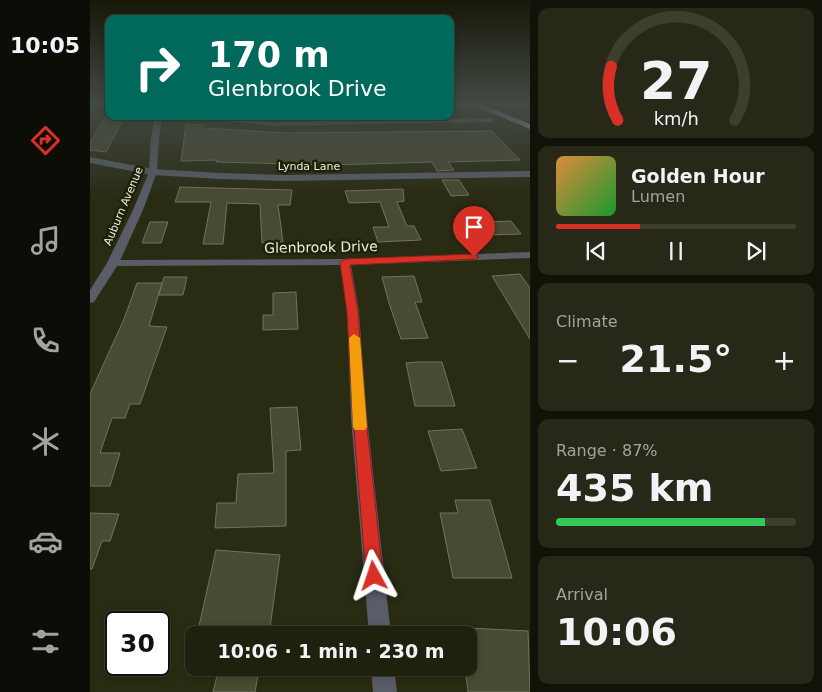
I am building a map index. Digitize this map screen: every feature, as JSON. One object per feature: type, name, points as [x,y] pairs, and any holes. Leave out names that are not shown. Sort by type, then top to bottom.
[{"type":"street","name":"Auburn Avenue","points":[[90,299],[113,263],[138,210],[153,172],[156,135]]},
{"type":"street","name":"Lynda Lane","points":[[90,160],[153,172],[285,178],[530,174]]},
{"type":"street","name":"Glenbrook Drive","points":[[113,263],[345,262],[530,255]]},
{"type":"street","points":[[345,262],[352,312],[359,418],[379,626]]},
{"type":"street","points":[[384,676],[385,692]]},
{"type":"building","points":[[94,135],[115,135],[106,152],[90,150],[90,142]]},
{"type":"building","points":[[184,135],[496,135],[520,160],[448,162],[454,170],[437,171],[432,162],[329,165],[216,162],[217,160],[181,161]]},
{"type":"building","points":[[442,180],[459,180],[469,195],[451,196]]},
{"type":"building","points":[[180,187],[292,190],[290,205],[278,205],[283,242],[262,243],[260,204],[227,203],[223,244],[203,244],[211,202],[175,202]]},
{"type":"building","points":[[403,189],[404,201],[397,202],[407,226],[414,226],[421,240],[378,242],[373,227],[389,227],[380,202],[349,203],[345,191]]},
{"type":"building","points":[[511,221],[521,234],[490,235],[481,222]]},
{"type":"building","points":[[150,222],[168,222],[161,243],[142,243]]},
{"type":"building","points":[[520,274],[530,288],[530,339],[492,276]]},
{"type":"building","points":[[414,276],[422,302],[415,302],[428,338],[401,339],[382,277]]},
{"type":"building","points":[[164,277],[187,277],[183,295],[159,295]]},
{"type":"building","points":[[137,283],[162,283],[149,326],[167,327],[140,404],[130,404],[125,418],[112,418],[100,453],[120,453],[110,486],[90,486],[90,394],[124,319]]},
{"type":"building","points":[[296,292],[298,329],[263,330],[263,315],[273,315],[273,293]]},
{"type":"building","points":[[442,362],[455,406],[415,406],[406,363]]},
{"type":"building","points":[[297,407],[301,450],[286,451],[286,526],[215,528],[217,503],[236,503],[238,474],[274,473],[270,408]]},
{"type":"building","points":[[462,429],[477,468],[441,471],[428,431]]},
{"type":"building","points":[[455,500],[490,500],[512,578],[453,578],[440,513],[458,513]]},
{"type":"building","points":[[90,513],[119,514],[110,541],[102,541],[92,569],[90,569]]},
{"type":"building","points":[[216,550],[280,555],[270,626],[199,626]]},
{"type":"building","points":[[477,628],[528,631],[530,692],[468,692],[466,676],[477,676]]},
{"type":"building","points":[[217,676],[258,676],[255,692],[213,692]]},
{"type":"slow traffic","points":[[354,338],[360,427]]},
{"type":"route","points":[[374,576],[359,418],[352,312],[345,262],[474,257]]}]
